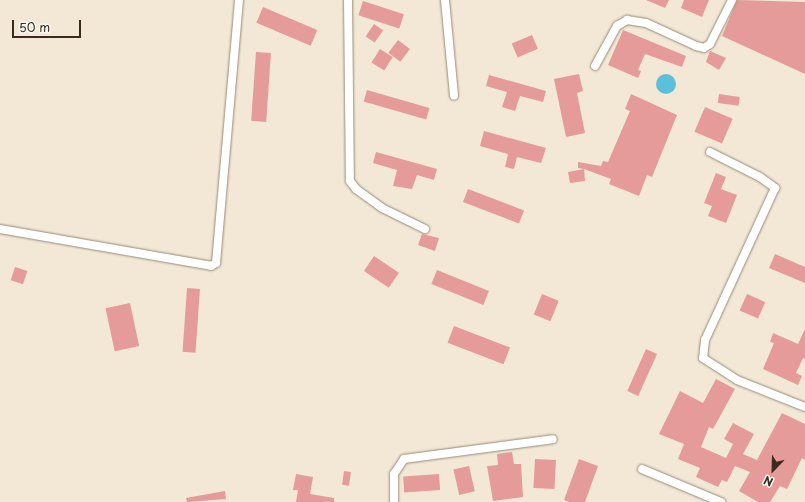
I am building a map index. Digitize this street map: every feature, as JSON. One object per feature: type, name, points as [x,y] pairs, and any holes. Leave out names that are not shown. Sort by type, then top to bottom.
[{"type":"street","points":[[0,229],[211,266],[216,263],[239,0]]},
{"type":"street","points":[[348,0],[350,181],[356,189],[382,208],[425,229]]},
{"type":"street","points":[[445,0],[454,96]]},
{"type":"street","points":[[595,66],[617,26],[627,20],[646,23],[696,46],[704,48],[710,44],[732,0]]},
{"type":"street","points":[[710,152],[760,177],[775,188],[705,340],[703,358],[737,380],[805,407]]},
{"type":"street","points":[[394,502],[394,474],[404,459],[553,439]]},
{"type":"street","points":[[642,469],[721,502]]},
{"type":"water","points":[[666,74],[673,77],[676,84],[673,91],[666,94],[659,91],[656,84],[659,77]]},
{"type":"building","points":[[646,0],[669,0],[665,8]]},
{"type":"building","points":[[684,0],[709,0],[702,17],[681,8]]},
{"type":"building","points":[[737,0],[805,2],[805,74],[722,36]]},
{"type":"building","points":[[363,1],[404,14],[399,29],[358,15]]},
{"type":"building","points":[[263,7],[317,30],[311,46],[256,23]]},
{"type":"building","points":[[374,24],[383,30],[375,43],[366,36]]},
{"type":"building","points":[[623,30],[686,56],[682,67],[645,54],[638,70],[641,71],[638,78],[608,65]]},
{"type":"building","points":[[532,35],[538,49],[518,57],[512,44]]},
{"type":"building","points":[[398,40],[410,49],[400,62],[388,53]]},
{"type":"building","points":[[380,49],[393,57],[384,71],[372,63]]},
{"type":"building","points":[[710,51],[726,58],[719,70],[706,62]]},
{"type":"building","points":[[256,52],[271,53],[266,122],[251,121]]},
{"type":"building","points":[[579,74],[583,91],[577,93],[585,133],[566,137],[554,79]]},
{"type":"building","points":[[489,75],[546,91],[543,102],[520,96],[515,111],[502,107],[507,92],[486,86]]},
{"type":"building","points":[[367,90],[429,108],[426,119],[364,102]]},
{"type":"building","points":[[631,94],[677,115],[652,177],[647,175],[639,196],[609,184],[611,179],[578,168],[578,162],[601,166],[603,161],[608,162],[630,111],[625,109]]},
{"type":"building","points":[[719,94],[740,97],[739,106],[718,103]]},
{"type":"building","points":[[705,107],[733,119],[722,144],[694,132]]},
{"type":"building","points":[[484,131],[546,148],[541,163],[517,157],[514,169],[505,167],[508,154],[480,146]]},
{"type":"building","points":[[376,152],[437,169],[434,180],[417,175],[412,189],[393,186],[397,170],[373,163]]},
{"type":"building","points":[[584,169],[585,181],[570,183],[568,172]]},
{"type":"building","points":[[716,173],[726,177],[721,189],[737,195],[726,223],[708,216],[712,206],[704,203]]},
{"type":"building","points":[[468,189],[524,211],[519,224],[463,202]]},
{"type":"building","points":[[422,234],[439,238],[435,251],[418,245]]},
{"type":"building","points":[[775,254],[805,267],[805,283],[769,268]]},
{"type":"building","points":[[374,256],[399,273],[389,288],[364,271]]},
{"type":"building","points":[[15,267],[27,271],[23,284],[11,280]]},
{"type":"building","points":[[437,270],[489,291],[483,305],[431,284]]},
{"type":"building","points":[[187,288],[200,289],[196,353],[183,352]]},
{"type":"building","points":[[542,294],[559,301],[550,321],[534,314]]},
{"type":"building","points":[[747,294],[765,302],[758,319],[740,310]]},
{"type":"building","points":[[130,303],[139,346],[115,351],[106,308]]},
{"type":"building","points":[[454,326],[510,348],[504,364],[448,343]]},
{"type":"building","points":[[805,329],[805,359],[803,358],[796,373],[802,376],[798,385],[763,369],[774,343],[770,342],[773,333],[798,344]]},
{"type":"building","points":[[646,349],[657,354],[638,396],[627,391]]},
{"type":"building","points":[[716,379],[735,389],[713,429],[709,427],[701,447],[726,458],[733,444],[724,439],[733,423],[754,434],[743,454],[757,460],[782,413],[805,424],[805,460],[802,458],[787,489],[780,486],[770,502],[758,502],[739,491],[750,472],[735,466],[727,482],[722,480],[718,487],[696,477],[700,468],[678,459],[684,444],[659,434],[680,391],[703,403]]},
{"type":"building","points":[[512,452],[514,464],[521,464],[523,497],[493,501],[487,466],[498,465],[497,454]]},
{"type":"building","points":[[535,459],[556,460],[554,489],[533,488]]},
{"type":"building","points":[[579,459],[598,466],[585,502],[569,502],[564,500]]},
{"type":"building","points":[[469,466],[475,491],[459,495],[453,470]]},
{"type":"building","points":[[344,471],[351,472],[349,486],[342,485]]},
{"type":"building","points":[[296,474],[313,477],[310,494],[334,498],[334,502],[296,502],[298,490],[293,490]]},
{"type":"building","points":[[439,474],[440,490],[404,492],[403,477]]},
{"type":"building","points":[[225,491],[226,499],[187,502],[186,498]]}]
